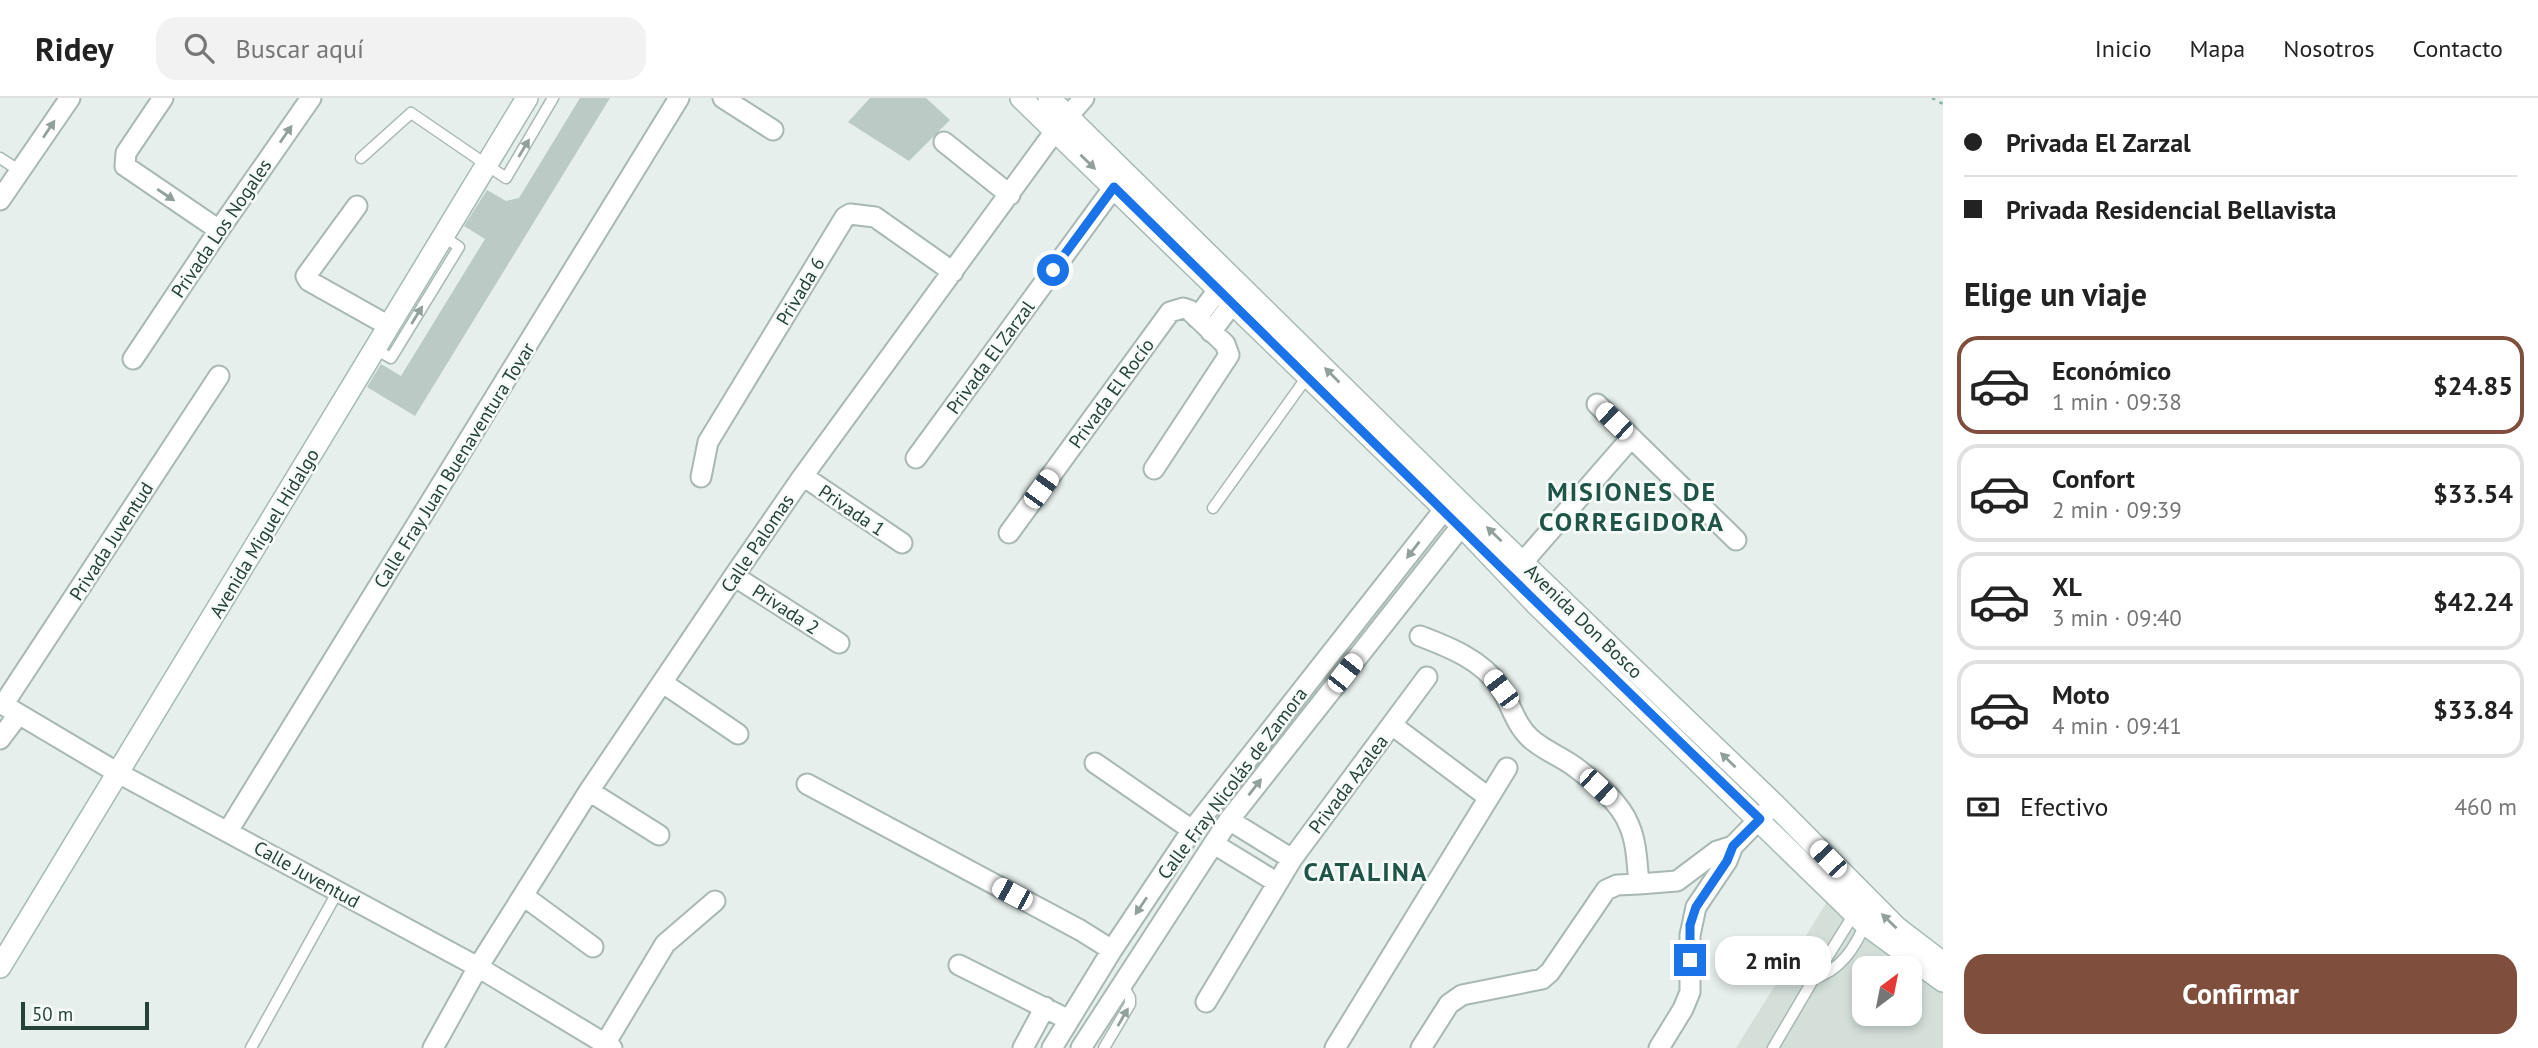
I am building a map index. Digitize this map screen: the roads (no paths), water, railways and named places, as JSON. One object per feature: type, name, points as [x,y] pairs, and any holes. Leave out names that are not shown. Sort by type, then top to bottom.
[{"type":"street","points":[[0,200],[70,98]]},
{"type":"street","points":[[163,98],[126,153],[125,166],[219,230]]},
{"type":"street","name":"Privada Los Nogales","points":[[133,359],[311,98]]},
{"type":"street","name":"Avenida Miguel Hidalgo","points":[[0,967],[527,98]]},
{"type":"street","name":"Calle Fray Juan Buenaventura Tovar","points":[[228,831],[679,98]]},
{"type":"street","points":[[723,98],[774,130]]},
{"type":"street","name":"Avenida Don Bosco","points":[[1021,98],[1061,123],[1449,503],[1522,562],[1767,811],[1860,919],[1943,981]]},
{"type":"street","name":"Avenida Don Bosco","points":[[1049,98],[1061,123],[1114,187],[1307,377],[1449,503]]},
{"type":"street","name":"Calle Palomas","points":[[433,1048],[478,967],[525,897],[589,791],[734,576],[803,476],[1061,123],[1084,98]]},
{"type":"street","points":[[944,142],[1010,195]]},
{"type":"street","name":"Privada El Zarzal","points":[[916,458],[1114,187]]},
{"type":"street","points":[[357,206],[306,276],[309,281],[389,326]]},
{"type":"street","name":"Privada 6","points":[[701,477],[708,442],[845,217],[850,214],[875,217],[953,272]]},
{"type":"street","points":[[1154,469],[1227,360],[1228,349],[1197,318],[1225,297]]},
{"type":"street","points":[[1211,332],[1225,297]]},
{"type":"street","name":"Privada El Rocío","points":[[1009,533],[1170,312],[1182,307],[1197,318]]},
{"type":"street","name":"Privada Juventud","points":[[0,739],[7,708],[219,376]]},
{"type":"street","points":[[1597,404],[1736,540]]},
{"type":"street","points":[[1522,562],[1631,438]]},
{"type":"street","name":"Privada 1","points":[[803,476],[902,544]]},
{"type":"street","name":"Calle Fray Nicolás de Zamora","points":[[1052,1048],[1112,950],[1192,830],[1449,503]]},
{"type":"street","name":"Avenida Don Bosco","points":[[1466,519],[1537,605],[1896,927],[1943,963]]},
{"type":"street","name":"Calle Fray Nicolás de Zamora","points":[[1081,1048],[1229,820],[1466,519]]},
{"type":"street","name":"Privada 2","points":[[734,576],[839,643]]},
{"type":"street","points":[[1420,636],[1460,653],[1491,675],[1501,689],[1516,721],[1528,737],[1575,767],[1621,810],[1630,826],[1639,884]]},
{"type":"street","name":"Privada Azalea","points":[[1206,1002],[1276,882],[1427,677]]},
{"type":"street","points":[[663,683],[738,734]]},
{"type":"street","name":"Calle Juventud","points":[[7,708],[118,773],[478,967],[609,1046]]},
{"type":"street","points":[[1392,725],[1488,797]]},
{"type":"street","points":[[1095,763],[1192,830]]},
{"type":"street","points":[[1335,1048],[1507,768]]},
{"type":"street","points":[[807,784],[1112,950]]},
{"type":"street","points":[[589,791],[659,835]]},
{"type":"street","points":[[1659,1048],[1683,1009],[1690,992],[1689,934],[1693,915],[1708,887],[1727,861],[1733,846],[1767,811]]},
{"type":"street","points":[[1229,820],[1292,859]]},
{"type":"street","points":[[1213,844],[1276,882]]},
{"type":"street","points":[[1421,1048],[1452,1000],[1462,995],[1542,979],[1550,972],[1606,890],[1617,886],[1677,881],[1717,851],[1733,846]]},
{"type":"street","points":[[1172,860],[1195,872]]},
{"type":"street","points":[[525,897],[593,947]]},
{"type":"street","points":[[609,1046],[665,944],[715,901]]},
{"type":"street","points":[[960,965],[1069,1020]]},
{"type":"street","points":[[1023,1048],[1045,1007]]},
{"type":"lane","points":[[361,158],[411,113],[506,178],[553,98]]},
{"type":"lane","points":[[0,158],[20,171]]},
{"type":"lane","points":[[375,349],[391,358],[459,247],[443,236]]},
{"type":"lane","points":[[1213,508],[1307,377]]},
{"type":"lane","points":[[251,1048],[338,891]]},
{"type":"lane","points":[[1773,1048],[1812,979],[1860,919]]},
{"type":"lane","points":[[1812,979],[1823,976],[1842,963],[1860,919]]},
{"type":"lane","points":[[1104,1048],[1130,1004],[1130,998],[1122,984]]},
{"type":"district","name":"MISIONES DE CORREGIDORA","points":[[1632,507]]},
{"type":"district","name":"CATALINA","points":[[1366,872]]}]
